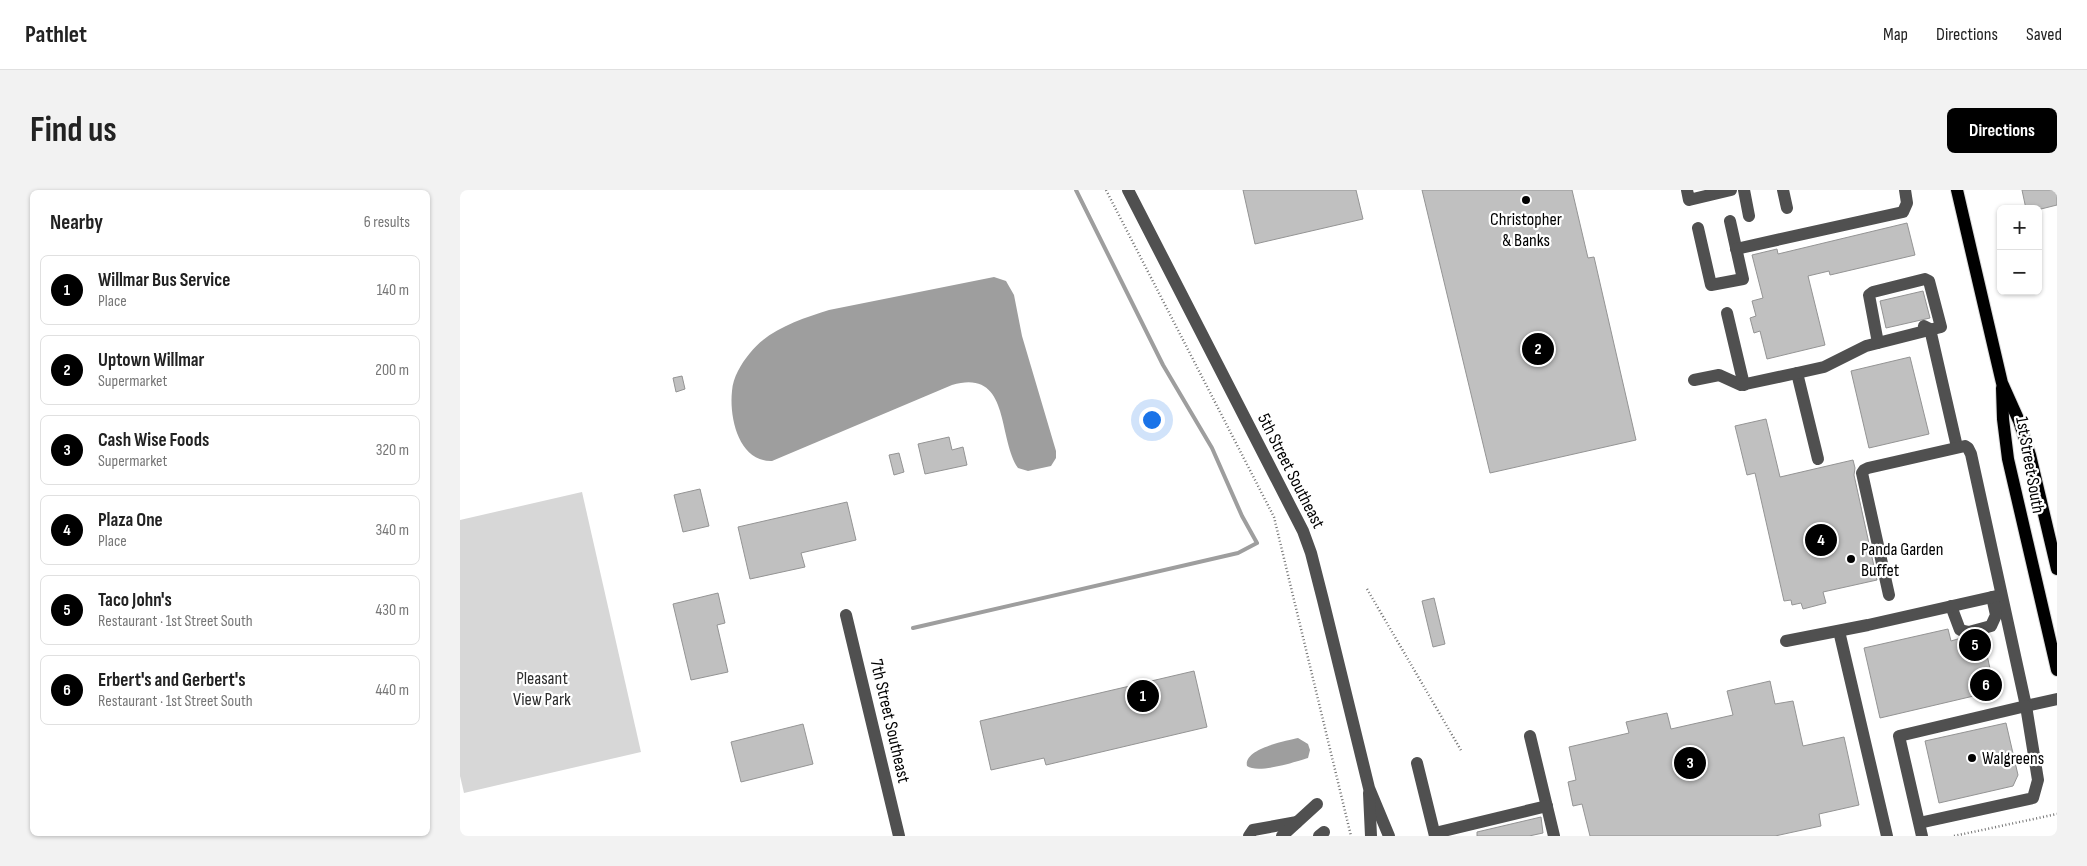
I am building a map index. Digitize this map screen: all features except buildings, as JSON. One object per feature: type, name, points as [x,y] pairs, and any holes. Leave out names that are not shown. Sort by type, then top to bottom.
[{"type":"main road","name":"1st Street South","points":[[1957,190],[2002,383],[2019,421],[2030,455],[2057,569]]},
{"type":"main road","name":"1st Street South","points":[[2002,383],[2003,419],[2008,459],[2057,670]]},
{"type":"street","name":"5th Street Southeast","points":[[1128,190],[1306,538],[1369,788],[1389,836]]},
{"type":"street","points":[[1688,195],[1731,190]]},
{"type":"street","points":[[1744,190],[1749,216]]},
{"type":"street","points":[[1783,190],[1787,208]]},
{"type":"street","points":[[1736,249],[1903,212],[1907,203],[1905,190]]},
{"type":"street","points":[[1698,228],[1711,285],[1743,279],[1730,221]]},
{"type":"street","points":[[1694,380],[1719,375],[1727,377],[1735,384],[1744,385],[1797,374],[1824,367],[1877,339],[1941,327],[1931,285],[1925,279],[1873,292],[1869,295],[1877,339]]},
{"type":"street","points":[[1727,313],[1744,385]]},
{"type":"street","points":[[1930,330],[1957,447]]},
{"type":"street","points":[[1797,374],[1818,459]]},
{"type":"street","points":[[1889,594],[1862,473],[1868,468],[1965,446],[1971,454],[1997,596],[2026,706],[2038,780],[2033,798],[1919,823]]},
{"type":"street","points":[[1786,641],[1997,596]]},
{"type":"street","points":[[1952,606],[1960,630],[1969,632],[1991,626],[1996,615],[1997,596]]},
{"type":"street","name":"7th Street Southeast","points":[[846,615],[899,836]]},
{"type":"street","points":[[1840,631],[1887,836]]},
{"type":"street","points":[[1922,836],[1899,736],[2057,699]]},
{"type":"street","points":[[1530,736],[1554,836]]},
{"type":"street","points":[[1417,763],[1435,834],[1547,806]]},
{"type":"street","name":"5th Street Southeast","points":[[1369,788],[1371,836]]},
{"type":"street","points":[[1282,836],[1317,804]]},
{"type":"street","points":[[1249,836],[1253,830],[1297,822]]},
{"type":"path","points":[[1106,190],[1274,516],[1351,836]]},
{"type":"path","points":[[1367,589],[1462,752]]},
{"type":"path","points":[[1954,836],[2057,814]]},
{"type":"green space","name":"Pleasant View Park","points":[[582,492],[641,752],[464,793],[460,776],[460,520]]},
{"type":"shaded area","points":[[994,277],[1006,281],[1014,295],[1022,336],[1056,451],[1056,458],[1051,466],[1028,471],[1018,468],[1012,455],[999,408],[993,396],[984,386],[971,382],[952,385],[772,461],[761,459],[751,454],[744,446],[738,436],[732,413],[733,386],[738,371],[750,353],[766,337],[797,321],[829,310]]},
{"type":"shaded area","points":[[1298,738],[1308,744],[1310,750],[1308,758],[1268,768],[1259,769],[1247,766],[1251,755],[1258,750]]},
{"type":"waterway","points":[[913,628],[1238,553],[1257,543],[1242,516],[1212,448],[1163,365],[1076,190]]},
{"type":"place","name":"Christopher & Banks","points":[[1526,200]]},
{"type":"place","name":"Uptown Willmar","points":[[1538,349]]},
{"type":"place","name":"Plaza One","points":[[1821,540]]},
{"type":"place","name":"Panda Garden Buffet","points":[[1851,559]]},
{"type":"place","name":"Taco John's","points":[[1975,645]]},
{"type":"place","name":"Erbert's and Gerbert's","points":[[1986,685]]},
{"type":"place","name":"Willmar Bus Service","points":[[1143,696]]},
{"type":"place","name":"Walgreens","points":[[1972,758]]},
{"type":"place","name":"Cash Wise Foods","points":[[1690,763]]}]
